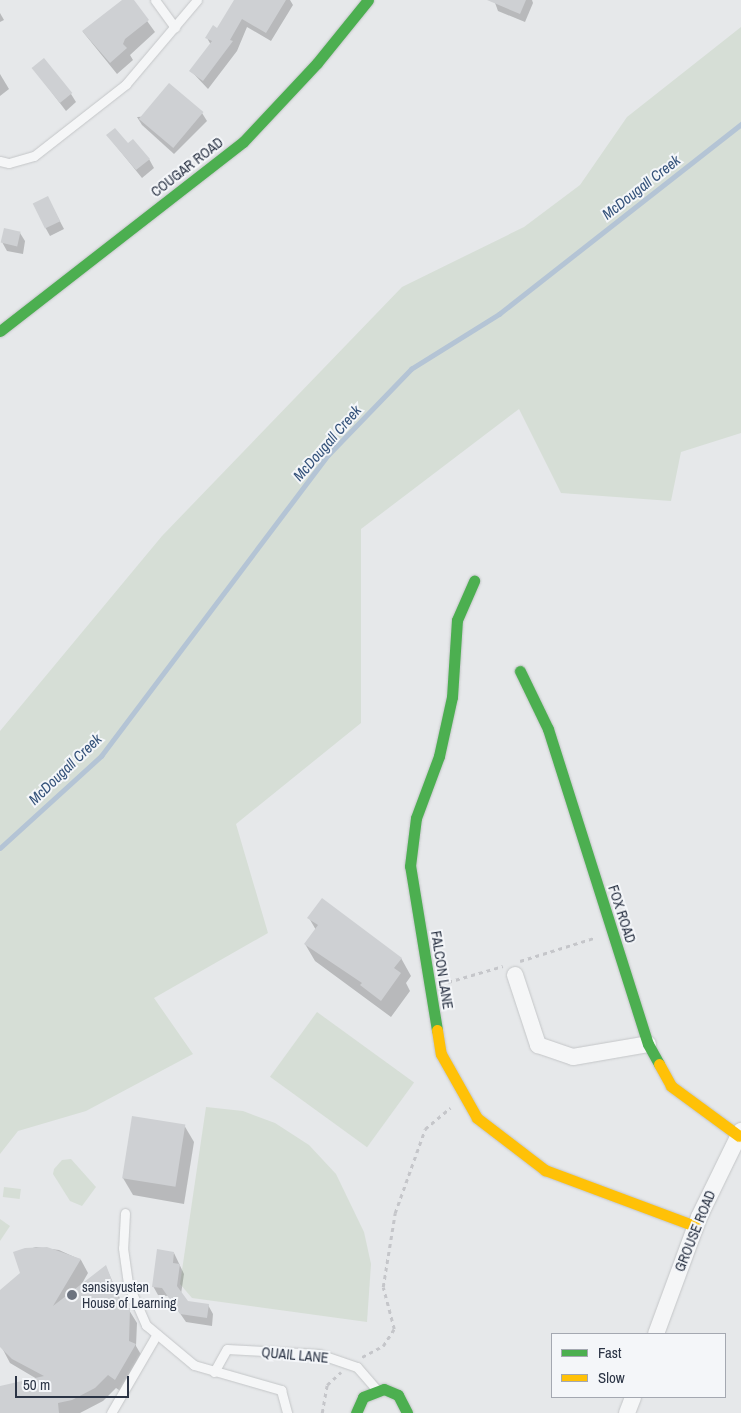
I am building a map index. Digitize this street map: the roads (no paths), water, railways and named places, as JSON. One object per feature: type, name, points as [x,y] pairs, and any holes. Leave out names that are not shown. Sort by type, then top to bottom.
[{"type":"street","name":"COUGAR ROAD","points":[[0,331],[243,142],[317,63],[368,0]]},
{"type":"street","name":"FALCON LANE","points":[[474,581],[457,620],[452,697],[439,756],[416,818],[410,866],[441,1054],[478,1118],[545,1170],[695,1226]]},
{"type":"street","name":"FOX ROAD","points":[[520,671],[548,729],[648,1044],[671,1086],[740,1133]]},
{"type":"street","points":[[515,975],[538,1044],[572,1057],[648,1044]]},
{"type":"street","name":"GROUSE ROAD","points":[[656,1333],[695,1226],[740,1133]]},
{"type":"street","points":[[356,1413],[362,1397],[376,1390],[384,1389],[398,1395],[407,1413]]},
{"type":"street","points":[[627,1413],[633,1398]]},
{"type":"lane","points":[[155,0],[175,28]]},
{"type":"lane","points":[[0,161],[9,163],[34,156],[126,84],[197,0]]},
{"type":"lane","points":[[125,1213],[124,1248],[128,1284],[146,1325],[194,1365],[281,1390],[287,1413]]},
{"type":"lane","points":[[111,1413],[157,1334]]},
{"type":"lane","name":"QUAIL LANE","points":[[214,1372],[227,1349],[318,1354],[357,1367],[376,1390]]},
{"type":"waterway","name":"McDougall Creek","points":[[0,848],[101,756],[328,455],[411,369],[499,314],[741,124]]},
{"type":"place","name":"sənsisyustən House of Learning","points":[[72,1295]]}]
